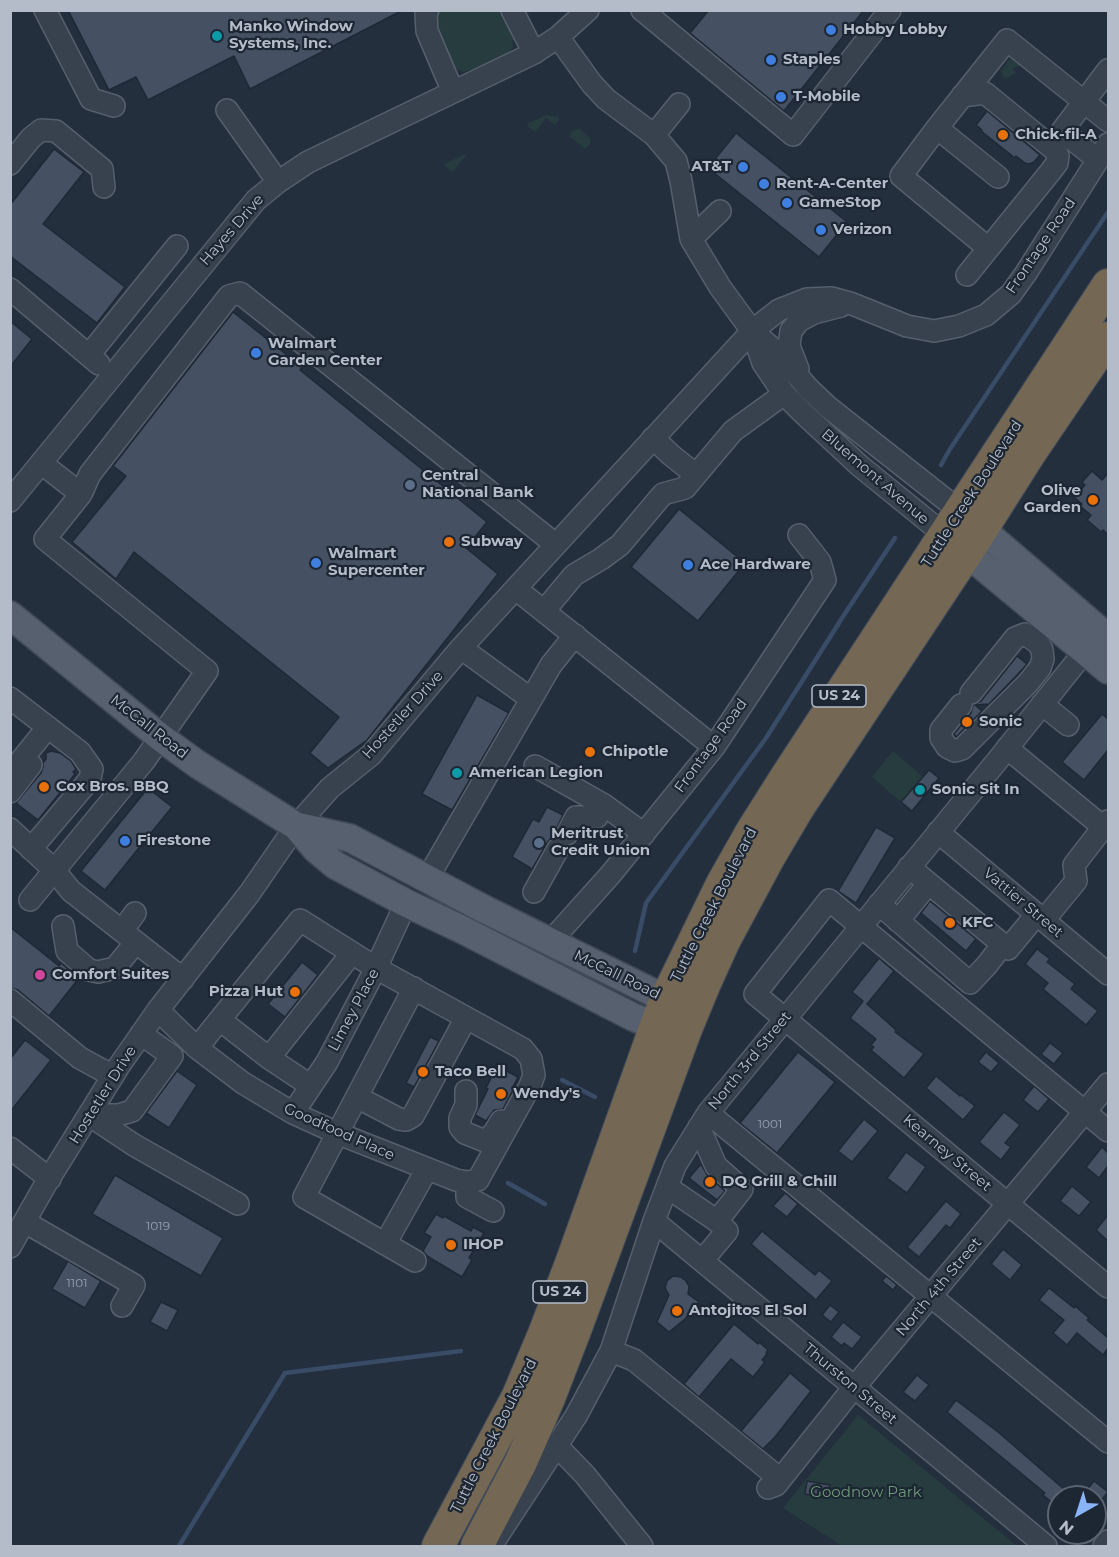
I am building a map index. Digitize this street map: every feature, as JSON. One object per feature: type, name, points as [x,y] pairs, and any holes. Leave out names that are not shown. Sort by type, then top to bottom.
[{"type":"highway","name":"Tuttle Creek Boulevard","points":[[477,1546],[521,1462],[549,1398],[686,1029],[724,941],[769,856],[798,808],[880,683],[963,532],[1108,285]]},
{"type":"highway","name":"Tuttle Creek Boulevard","points":[[438,1546],[518,1396],[576,1250],[661,1012],[722,884],[752,831],[963,532],[1030,453],[1108,338]]},
{"type":"highway","points":[[438,1546],[475,1498],[492,1481],[521,1462],[554,1450]]},
{"type":"main road","name":"Bluemont Avenue","points":[[963,532],[1108,638]]},
{"type":"main road","name":"Bluemont Avenue","points":[[963,532],[1097,654],[1108,670]]},
{"type":"main road","name":"McCall Road","points":[[10,615],[160,737],[197,764],[296,826],[317,850],[335,865],[633,1017],[661,1012]]},
{"type":"main road","name":"McCall Road","points":[[296,826],[350,838],[550,942],[686,1029]]},
{"type":"main road","points":[[406,903],[414,894],[427,895],[446,902],[486,910]]},
{"type":"main road","points":[[461,929],[506,937],[525,944],[536,945],[550,942]]},
{"type":"street","points":[[45,10],[91,99],[114,106]]},
{"type":"street","points":[[428,10],[427,30],[453,92]]},
{"type":"street","points":[[513,10],[534,53]]},
{"type":"street","name":"Hayes Drive","points":[[10,501],[256,200],[308,162],[534,53],[558,37],[588,10]]},
{"type":"street","points":[[642,10],[793,135],[890,10]]},
{"type":"street","name":"Bluemont Avenue","points":[[558,37],[592,84],[606,99],[654,135],[676,161],[691,239],[720,288],[752,331],[779,354],[808,388],[963,532]]},
{"type":"street","points":[[992,244],[900,176],[1007,40],[1108,121]]},
{"type":"street","points":[[1103,152],[1062,131],[1108,70]]},
{"type":"street","points":[[962,96],[985,93],[1056,151],[1058,156],[1057,163],[1051,171],[967,275]]},
{"type":"street","points":[[654,135],[679,104]]},
{"type":"street","points":[[227,110],[278,182]]},
{"type":"street","points":[[937,128],[998,177]]},
{"type":"street","points":[[10,164],[31,138],[41,130],[56,131],[102,169],[104,187]]},
{"type":"street","name":"Frontage Road","points":[[850,303],[907,326],[934,331],[959,326],[986,315],[1011,294],[1103,152]]},
{"type":"street","points":[[691,239],[720,211]]},
{"type":"street","points":[[89,355],[177,246]]},
{"type":"street","points":[[10,289],[112,375]]},
{"type":"street","points":[[30,900],[144,761],[207,671],[45,539],[81,494],[90,474],[229,296],[240,293],[555,544]]},
{"type":"street","name":"Hostetler Drive","points":[[15,1236],[141,1034],[249,894],[296,826],[330,788],[370,755],[555,544],[752,331],[779,309],[807,299],[832,298],[850,303]]},
{"type":"street","points":[[808,388],[794,362],[789,346],[791,332],[799,321],[814,313],[850,303]]},
{"type":"street","name":"Bluemont Avenue","points":[[752,331],[763,363],[784,394],[804,414],[860,466],[963,532]]},
{"type":"street","points":[[544,611],[574,575],[620,545],[663,494],[685,488],[733,431],[784,394]]},
{"type":"street","points":[[653,438],[696,475]]},
{"type":"street","points":[[41,463],[81,494]]},
{"type":"street","name":"Frontage Road","points":[[550,942],[611,874],[714,747],[825,580],[820,562],[799,535]]},
{"type":"street","points":[[516,589],[714,747]]},
{"type":"street","points":[[1025,634],[1038,643],[1043,659],[1040,668],[1028,683],[962,749],[956,751],[947,747],[941,738],[941,730],[1016,638],[1025,634]]},
{"type":"street","points":[[427,879],[551,665],[575,635]]},
{"type":"street","points":[[462,648],[531,699]]},
{"type":"street","name":"North 3rd Street","points":[[491,1546],[576,1416],[610,1351],[675,1166],[703,1120],[1045,702],[1097,654]]},
{"type":"street","points":[[1028,683],[1068,725]]},
{"type":"street","points":[[12,700],[80,752],[92,769],[90,778],[31,849]]},
{"type":"street","points":[[10,774],[48,727]]},
{"type":"street","points":[[10,792],[36,759],[33,745]]},
{"type":"street","points":[[879,904],[970,983],[997,952],[1041,917],[1076,881],[1074,865],[1106,824],[1035,766],[1007,748]]},
{"type":"street","points":[[535,766],[604,805],[644,834]]},
{"type":"street","points":[[10,814],[28,826],[35,826],[62,794],[80,790]]},
{"type":"street","points":[[540,890],[576,817],[590,817]]},
{"type":"street","points":[[10,830],[54,870],[71,891],[183,978]]},
{"type":"street","name":"Vattier Street","points":[[938,832],[1108,974]]},
{"type":"street","points":[[909,867],[1004,946]]},
{"type":"street","points":[[898,921],[928,884]]},
{"type":"street","name":"Kearney Street","points":[[861,926],[829,900],[755,994],[1108,1287]]},
{"type":"street","name":"Limey Place","points":[[293,1113],[327,1062],[376,968],[406,903]]},
{"type":"street","points":[[63,926],[67,951],[89,970],[98,972],[115,968],[129,936],[135,913]]},
{"type":"street","points":[[197,1048],[300,920],[376,968],[523,1050],[531,1059],[534,1075],[530,1086],[491,1158],[473,1181],[466,1197],[494,1211]]},
{"type":"street","points":[[861,926],[1108,1131]]},
{"type":"street","points":[[269,1058],[352,953]]},
{"type":"street","points":[[414,988],[304,1197],[415,1261]]},
{"type":"street","points":[[10,1000],[80,1058],[113,1076]]},
{"type":"street","name":"Goodfood Place","points":[[158,1010],[197,1048],[243,1083],[293,1113],[456,1180],[473,1181]]},
{"type":"street","points":[[357,1097],[399,1119],[406,1120],[413,1116],[466,1018]]},
{"type":"street","points":[[220,1020],[269,1058],[311,1086]]},
{"type":"street","points":[[89,1115],[118,1115],[132,1111],[172,1056],[141,1034]]},
{"type":"street","points":[[466,1091],[466,1105],[460,1118],[460,1127],[465,1132],[485,1141],[494,1134],[514,1095],[534,1075]]},
{"type":"street","name":"North 4th Street","points":[[610,1351],[634,1360],[774,1484],[1108,1084]]},
{"type":"street","points":[[89,1115],[134,1145],[238,1204]]},
{"type":"street","points":[[703,1120],[716,1166],[742,1189],[717,1221]]},
{"type":"street","points":[[703,1120],[931,1295],[1108,1442]]},
{"type":"street","points":[[10,1148],[50,1179]]},
{"type":"street","points":[[385,1244],[427,1169]]},
{"type":"street","points":[[667,1187],[717,1221],[727,1231],[702,1261]]},
{"type":"street","name":"Thurston Street","points":[[654,1221],[1046,1546]]},
{"type":"street","points":[[15,1236],[134,1285],[122,1306]]},
{"type":"street","points":[[554,1450],[585,1475],[642,1546]]},
{"type":"street","points":[[1104,1546],[1108,1542]]},
{"type":"green space","points":[[439,11],[503,11],[512,28],[515,40],[512,41],[513,47],[500,59],[476,69],[463,72],[453,68],[440,45],[437,27]]},
{"type":"green space","points":[[1014,58],[1021,65],[1012,69],[1016,73],[1006,78],[1001,71],[1009,60]]},
{"type":"green space","points":[[547,115],[558,117],[559,120],[555,125],[546,118],[535,132],[527,126],[528,123]]},
{"type":"green space","points":[[577,129],[590,138],[590,144],[586,148],[570,137],[571,132]]},
{"type":"green space","points":[[465,154],[453,172],[445,166],[445,164]]},
{"type":"green space","points":[[893,751],[923,777],[901,802],[872,777]]},
{"type":"green space","name":"Goodnow Park","points":[[858,1415],[1017,1546],[842,1546],[783,1508]]},
{"type":"building","name":"Manko Window Systems, Inc.","points":[[68,10],[403,10],[250,89],[234,56],[148,100],[136,77],[109,90]]},
{"type":"building","name":"Staples","points":[[709,10],[864,10],[784,111],[690,33]]},
{"type":"building","name":"Chick-fil-A","points":[[987,111],[1040,155],[1034,162],[1029,164],[1016,156],[1015,158],[981,131],[976,125]]},
{"type":"building","points":[[736,133],[847,222],[819,257],[708,168]]},
{"type":"building","points":[[54,149],[84,172],[43,224],[125,287],[97,323],[10,256],[10,205]]},
{"type":"building","name":"Walmart Supercenter","points":[[233,312],[302,367],[300,370],[487,522],[466,548],[498,574],[367,740],[328,768],[310,753],[339,717],[134,552],[116,579],[72,542],[126,476],[113,466]]},
{"type":"building","points":[[10,321],[32,339],[10,367]]},
{"type":"building","name":"Olive Garden","points":[[1092,471],[1102,480],[1108,473],[1108,535],[1087,520],[1091,515],[1080,506],[1082,504],[1074,497],[1085,485],[1082,482]]},
{"type":"building","name":"Ace Hardware","points":[[679,509],[745,563],[698,621],[631,567]]},
{"type":"building","points":[[1017,656],[1027,664],[989,704],[975,705],[982,711],[956,737],[954,734],[971,713],[973,705],[981,701]]},
{"type":"building","name":"American Legion","points":[[477,695],[509,713],[452,810],[422,794]]},
{"type":"building","points":[[1102,714],[1108,719],[1108,750],[1084,780],[1062,762]]},
{"type":"building","name":"Cox Bros. BBQ","points":[[51,751],[60,753],[71,761],[76,769],[73,772],[75,774],[38,820],[16,803],[41,773],[46,753]]},
{"type":"building","name":"Sonic Sit In","points":[[929,770],[939,778],[912,811],[901,802]]},
{"type":"building","name":"Firestone","points":[[148,788],[172,807],[105,890],[81,871]]},
{"type":"building","name":"Meritrust Credit Union","points":[[547,807],[563,815],[555,837],[547,843],[532,869],[512,857],[533,819],[539,822]]},
{"type":"building","points":[[876,827],[895,838],[856,903],[838,891]]},
{"type":"building","name":"KFC","points":[[930,901],[976,939],[966,951],[921,913]]},
{"type":"building","name":"Comfort Suites","points":[[10,927],[59,966],[61,963],[79,978],[49,1016],[18,990],[10,988]]},
{"type":"building","points":[[1037,949],[1050,959],[1047,962],[1075,984],[1071,989],[1098,1011],[1086,1025],[1043,989],[1048,983],[1025,964]]},
{"type":"building","points":[[879,958],[894,971],[867,1004],[896,1030],[895,1032],[924,1054],[904,1078],[871,1050],[874,1047],[871,1045],[876,1039],[850,1018],[863,1001],[852,992]]},
{"type":"building","name":"Pizza Hut","points":[[302,962],[318,975],[285,1017],[268,1004]]},
{"type":"building","points":[[430,1037],[439,1041],[414,1087],[406,1083]]},
{"type":"building","points":[[25,1040],[51,1060],[10,1112],[10,1059]]},
{"type":"building","points":[[1050,1043],[1063,1053],[1054,1064],[1041,1054]]},
{"type":"building","points":[[798,1052],[835,1082],[777,1153],[740,1123]]},
{"type":"building","points":[[986,1052],[999,1063],[991,1072],[978,1062]]},
{"type":"building","name":"Wendy's","points":[[497,1066],[518,1077],[503,1109],[494,1110],[486,1121],[475,1115]]},
{"type":"building","points":[[177,1071],[197,1085],[169,1128],[146,1113]]},
{"type":"building","points":[[936,1076],[975,1106],[963,1120],[926,1088]]},
{"type":"building","points":[[1034,1086],[1049,1099],[1038,1112],[1023,1100]]},
{"type":"building","points":[[1004,1112],[1020,1125],[1005,1143],[1011,1147],[1001,1160],[979,1142]]},
{"type":"building","points":[[864,1119],[878,1131],[852,1162],[838,1151]]},
{"type":"building","points":[[1102,1147],[1108,1153],[1108,1166],[1099,1178],[1086,1167]]},
{"type":"building","points":[[906,1152],[926,1167],[907,1193],[887,1178]]},
{"type":"building","name":"DQ Grill & Chill","points":[[701,1164],[707,1175],[725,1191],[717,1200],[689,1178]]},
{"type":"building","points":[[115,1175],[223,1238],[201,1276],[92,1214]]},
{"type":"building","points":[[1072,1186],[1091,1202],[1079,1216],[1060,1201]]},
{"type":"building","points":[[785,1193],[798,1204],[787,1217],[773,1206]]},
{"type":"building","points":[[946,1201],[961,1214],[950,1228],[946,1225],[919,1257],[907,1247]]},
{"type":"building","name":"IHOP","points":[[436,1214],[471,1231],[473,1227],[484,1233],[469,1258],[472,1260],[462,1277],[427,1256],[423,1251],[431,1237],[424,1233]]},
{"type":"building","points":[[1108,1215],[1108,1241],[1096,1230]]},
{"type":"building","points":[[762,1231],[815,1275],[819,1270],[832,1281],[816,1300],[751,1244]]},
{"type":"building","points":[[1003,1249],[1022,1265],[1010,1280],[991,1264]]},
{"type":"building","points":[[68,1261],[101,1281],[85,1308],[52,1289]]},
{"type":"building","name":"Antojitos El Sol","points":[[673,1276],[681,1277],[686,1281],[689,1286],[688,1294],[699,1302],[685,1319],[669,1332],[657,1322],[669,1295],[665,1288],[667,1281]]},
{"type":"building","points":[[886,1276],[897,1285],[893,1290],[882,1281]]},
{"type":"building","points":[[1049,1288],[1074,1308],[1075,1306],[1108,1338],[1108,1348],[1103,1355],[1077,1333],[1067,1345],[1053,1333],[1064,1320],[1039,1300]]},
{"type":"building","points":[[161,1302],[178,1310],[167,1331],[150,1322]]},
{"type":"building","points":[[830,1305],[839,1312],[831,1322],[822,1315]]},
{"type":"building","points":[[843,1322],[862,1337],[852,1349],[844,1343],[842,1346],[831,1337]]},
{"type":"building","points":[[734,1324],[768,1350],[762,1360],[765,1362],[753,1377],[731,1359],[699,1397],[684,1384]]},
{"type":"building","points":[[790,1373],[811,1391],[763,1449],[741,1431]]},
{"type":"building","points":[[917,1375],[929,1385],[915,1401],[903,1392]]},
{"type":"building","points":[[956,1400],[998,1432],[1059,1485],[1047,1485],[1047,1498],[1043,1495],[1045,1493],[947,1412]]},
{"type":"building","points":[[807,1481],[830,1485],[827,1498],[805,1494]]},
{"type":"waterway","points":[[941,465],[1108,212]]},
{"type":"waterway","points":[[635,951],[646,903],[766,738],[895,538]]},
{"type":"waterway","points":[[562,1080],[595,1097]]},
{"type":"waterway","points":[[508,1183],[545,1204]]},
{"type":"waterway","points":[[179,1546],[285,1373],[461,1351]]},
{"type":"place","name":"Hobby Lobby","points":[[831,30]]},
{"type":"place","name":"Manko Window Systems, Inc.","points":[[217,36]]},
{"type":"place","name":"Staples","points":[[771,60]]},
{"type":"place","name":"T-Mobile","points":[[781,97]]},
{"type":"place","name":"Chick-fil-A","points":[[1003,135]]},
{"type":"place","name":"AT&T","points":[[743,167]]},
{"type":"place","name":"Rent-A-Center","points":[[764,184]]},
{"type":"place","name":"GameStop","points":[[787,203]]},
{"type":"place","name":"Verizon","points":[[821,230]]},
{"type":"place","name":"Walmart Garden Center","points":[[256,353]]},
{"type":"place","name":"Central National Bank","points":[[410,485]]},
{"type":"place","name":"Olive Garden","points":[[1093,500]]},
{"type":"place","name":"Subway","points":[[449,542]]},
{"type":"place","name":"Walmart Supercenter","points":[[316,563]]},
{"type":"place","name":"Ace Hardware","points":[[688,565]]},
{"type":"place","name":"Sonic","points":[[967,722]]},
{"type":"place","name":"Chipotle","points":[[590,752]]},
{"type":"place","name":"American Legion","points":[[457,773]]},
{"type":"place","name":"Cox Bros. BBQ","points":[[44,787]]},
{"type":"place","name":"Sonic Sit In","points":[[920,790]]},
{"type":"place","name":"Firestone","points":[[125,841]]},
{"type":"place","name":"Meritrust Credit Union","points":[[539,843]]},
{"type":"place","name":"KFC","points":[[950,923]]},
{"type":"place","name":"Comfort Suites","points":[[40,975]]},
{"type":"place","name":"Pizza Hut","points":[[295,992]]},
{"type":"place","name":"Taco Bell","points":[[423,1072]]},
{"type":"place","name":"Wendy's","points":[[501,1094]]},
{"type":"place","name":"DQ Grill & Chill","points":[[710,1182]]},
{"type":"place","name":"IHOP","points":[[451,1245]]},
{"type":"place","name":"Antojitos El Sol","points":[[677,1311]]}]
